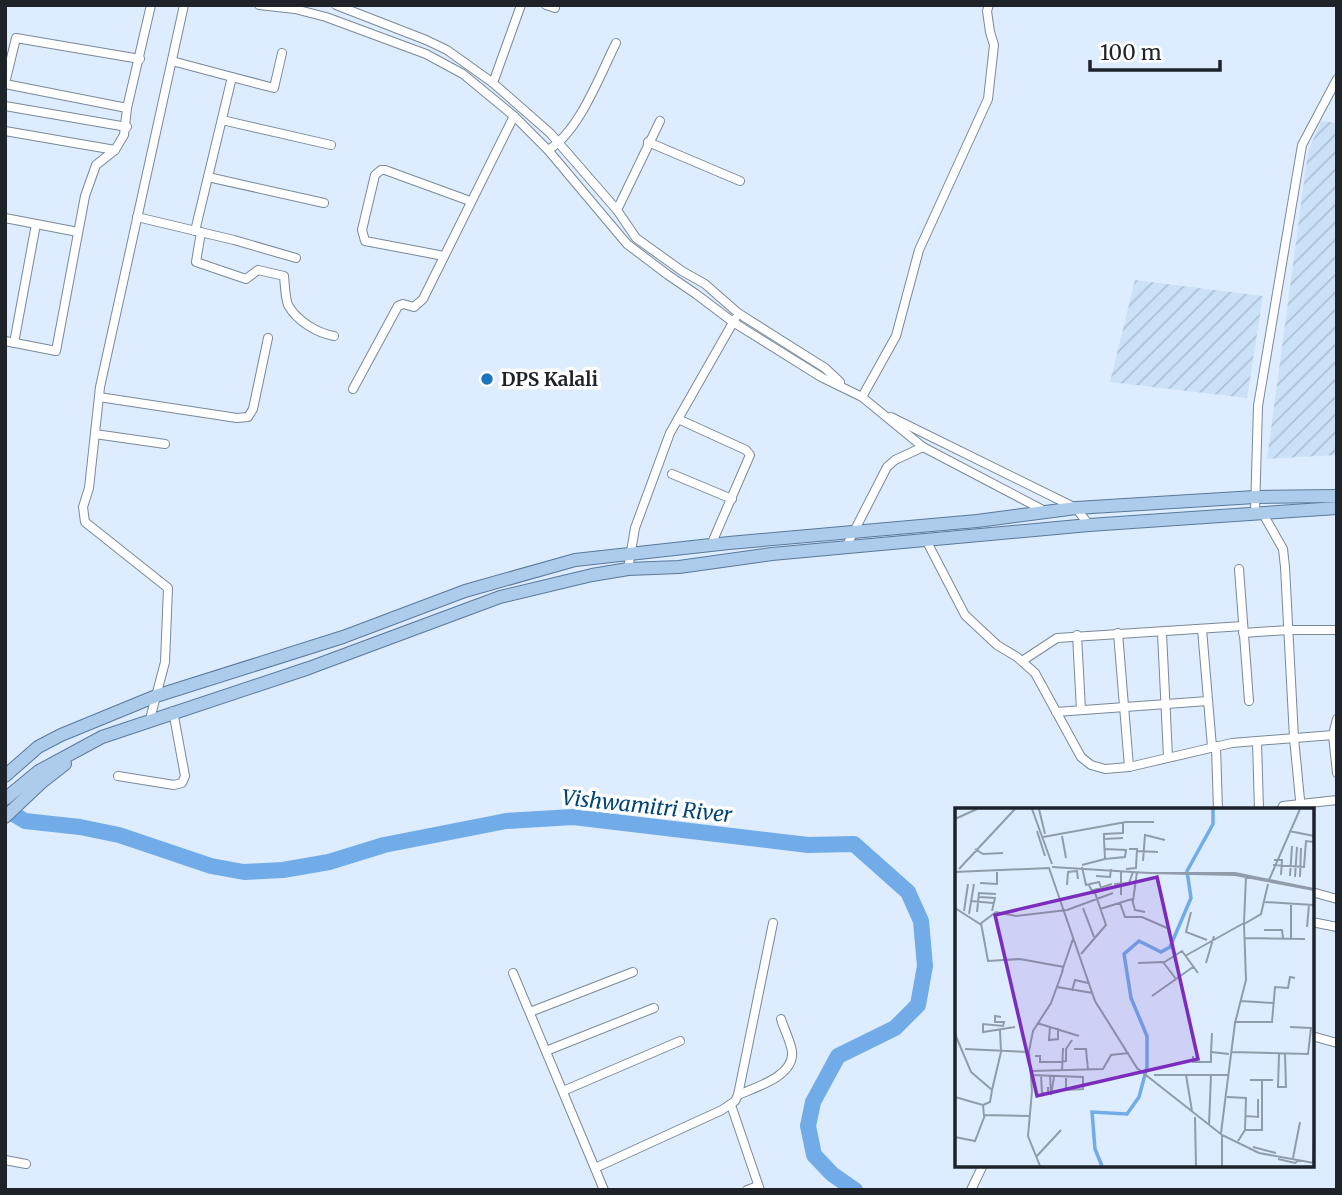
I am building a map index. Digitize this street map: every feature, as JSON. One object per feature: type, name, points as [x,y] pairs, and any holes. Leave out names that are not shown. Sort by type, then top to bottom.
[{"type":"main road","points":[[5,776],[27,755],[61,735],[156,696],[343,637],[465,590],[575,560],[1076,508],[1255,497],[1337,496]]},
{"type":"main road","points":[[5,799],[102,737],[173,711],[300,671],[499,597],[628,569],[680,567],[772,554],[1090,525],[1337,508]]},
{"type":"main road","points":[[5,817],[41,776]]},
{"type":"street","points":[[36,224],[10,342],[56,351],[85,196],[96,165],[115,150],[127,127],[127,108],[151,5]]},
{"type":"street","points":[[150,719],[165,662],[168,588],[85,523],[83,508],[89,488],[99,397],[184,5]]},
{"type":"street","points":[[259,5],[319,15],[438,59],[463,74],[514,116],[548,150],[627,244],[733,323],[821,377],[845,386]]},
{"type":"street","points":[[319,15],[323,5]]},
{"type":"street","points":[[336,5],[361,9],[438,46],[494,83],[560,144],[617,210],[636,238],[705,284],[738,313],[825,368],[923,447],[1048,512]]},
{"type":"street","points":[[494,83],[521,5]]},
{"type":"street","points":[[862,397],[896,336],[919,250],[934,212],[988,99],[994,45],[987,11],[989,5]]},
{"type":"street","points":[[127,108],[5,83],[16,38],[140,59]]},
{"type":"street","points":[[548,150],[560,144],[585,105],[617,43]]},
{"type":"street","points":[[172,61],[274,88],[282,53]]},
{"type":"street","points":[[232,77],[208,177],[198,232],[196,262],[246,279],[258,270],[284,276],[287,303],[298,317],[320,333],[334,336]]},
{"type":"street","points":[[1301,807],[1294,738],[1283,549],[1258,512],[1255,497],[1258,406],[1302,145],[1337,79]]},
{"type":"street","points":[[5,106],[127,127]]},
{"type":"street","points":[[354,389],[398,306],[418,306],[514,116]]},
{"type":"street","points":[[222,120],[331,145]]},
{"type":"street","points":[[617,210],[660,121]]},
{"type":"street","points":[[5,131],[115,150]]},
{"type":"street","points":[[648,142],[740,181]]},
{"type":"street","points":[[444,256],[365,241],[362,230],[375,175],[385,170],[470,201]]},
{"type":"street","points":[[208,177],[324,203]]},
{"type":"street","points":[[137,217],[296,258]]},
{"type":"street","points":[[5,218],[78,232]]},
{"type":"street","points":[[628,569],[635,528],[650,483],[678,419],[738,313]]},
{"type":"street","points":[[99,397],[237,418],[248,417],[253,409],[268,338]]},
{"type":"street","points":[[879,411],[1076,508],[1090,525]]},
{"type":"street","points":[[678,419],[749,452],[749,460],[711,545]]},
{"type":"street","points":[[95,434],[165,444]]},
{"type":"street","points":[[846,547],[887,467],[895,460],[923,447]]},
{"type":"street","points":[[672,474],[732,499]]},
{"type":"street","points":[[926,540],[965,615],[997,645],[1035,673],[1081,757],[1091,765],[1105,769],[1129,767],[1214,747],[1334,735]]},
{"type":"street","points":[[1238,569],[1249,701]]},
{"type":"street","points":[[1022,661],[1057,638],[1077,635],[1202,629],[1337,630]]},
{"type":"street","points":[[1202,629],[1218,808]]},
{"type":"street","points":[[1118,633],[1129,767]]},
{"type":"street","points":[[1162,633],[1168,757]]},
{"type":"street","points":[[1077,635],[1081,710]]},
{"type":"street","points":[[1056,712],[1208,701]]},
{"type":"street","points":[[118,776],[174,785],[182,783],[185,776],[173,711]]},
{"type":"street","points":[[1337,719],[1334,735],[1337,773]]},
{"type":"street","points":[[1257,741],[1259,808]]},
{"type":"street","points":[[1282,808],[1337,800]]},
{"type":"street","points":[[1314,893],[1337,899]]},
{"type":"street","points":[[1314,922],[1337,927]]},
{"type":"street","points":[[595,1168],[731,1105],[738,1095],[773,923]]},
{"type":"street","points":[[513,972],[604,1190]]},
{"type":"street","points":[[530,1012],[633,972]]},
{"type":"street","points":[[546,1051],[654,1008]]},
{"type":"street","points":[[738,1095],[783,1074],[793,1054],[781,1018]]},
{"type":"street","points":[[1314,1037],[1337,1043]]},
{"type":"street","points":[[563,1091],[680,1041]]},
{"type":"street","points":[[731,1105],[759,1188],[747,1190]]},
{"type":"street","points":[[5,1160],[26,1164]]},
{"type":"street","points":[[971,1190],[982,1167]]},
{"type":"shaded area","points":[[1321,121],[1337,123],[1337,455],[1267,459],[1308,152]]},
{"type":"shaded area","points":[[1135,280],[1263,296],[1247,398],[1110,382]]},
{"type":"waterway","name":"Vishwamitri River","points":[[5,809],[25,821],[80,827],[119,835],[211,866],[244,872],[283,870],[329,862],[384,845],[506,821],[573,817],[808,845],[854,844],[908,892],[921,921],[925,966],[918,1005],[895,1028],[838,1056],[813,1102],[808,1126],[814,1155],[832,1174],[855,1190]]},
{"type":"place","name":"DPS Kalali","points":[[487,379]]}]
